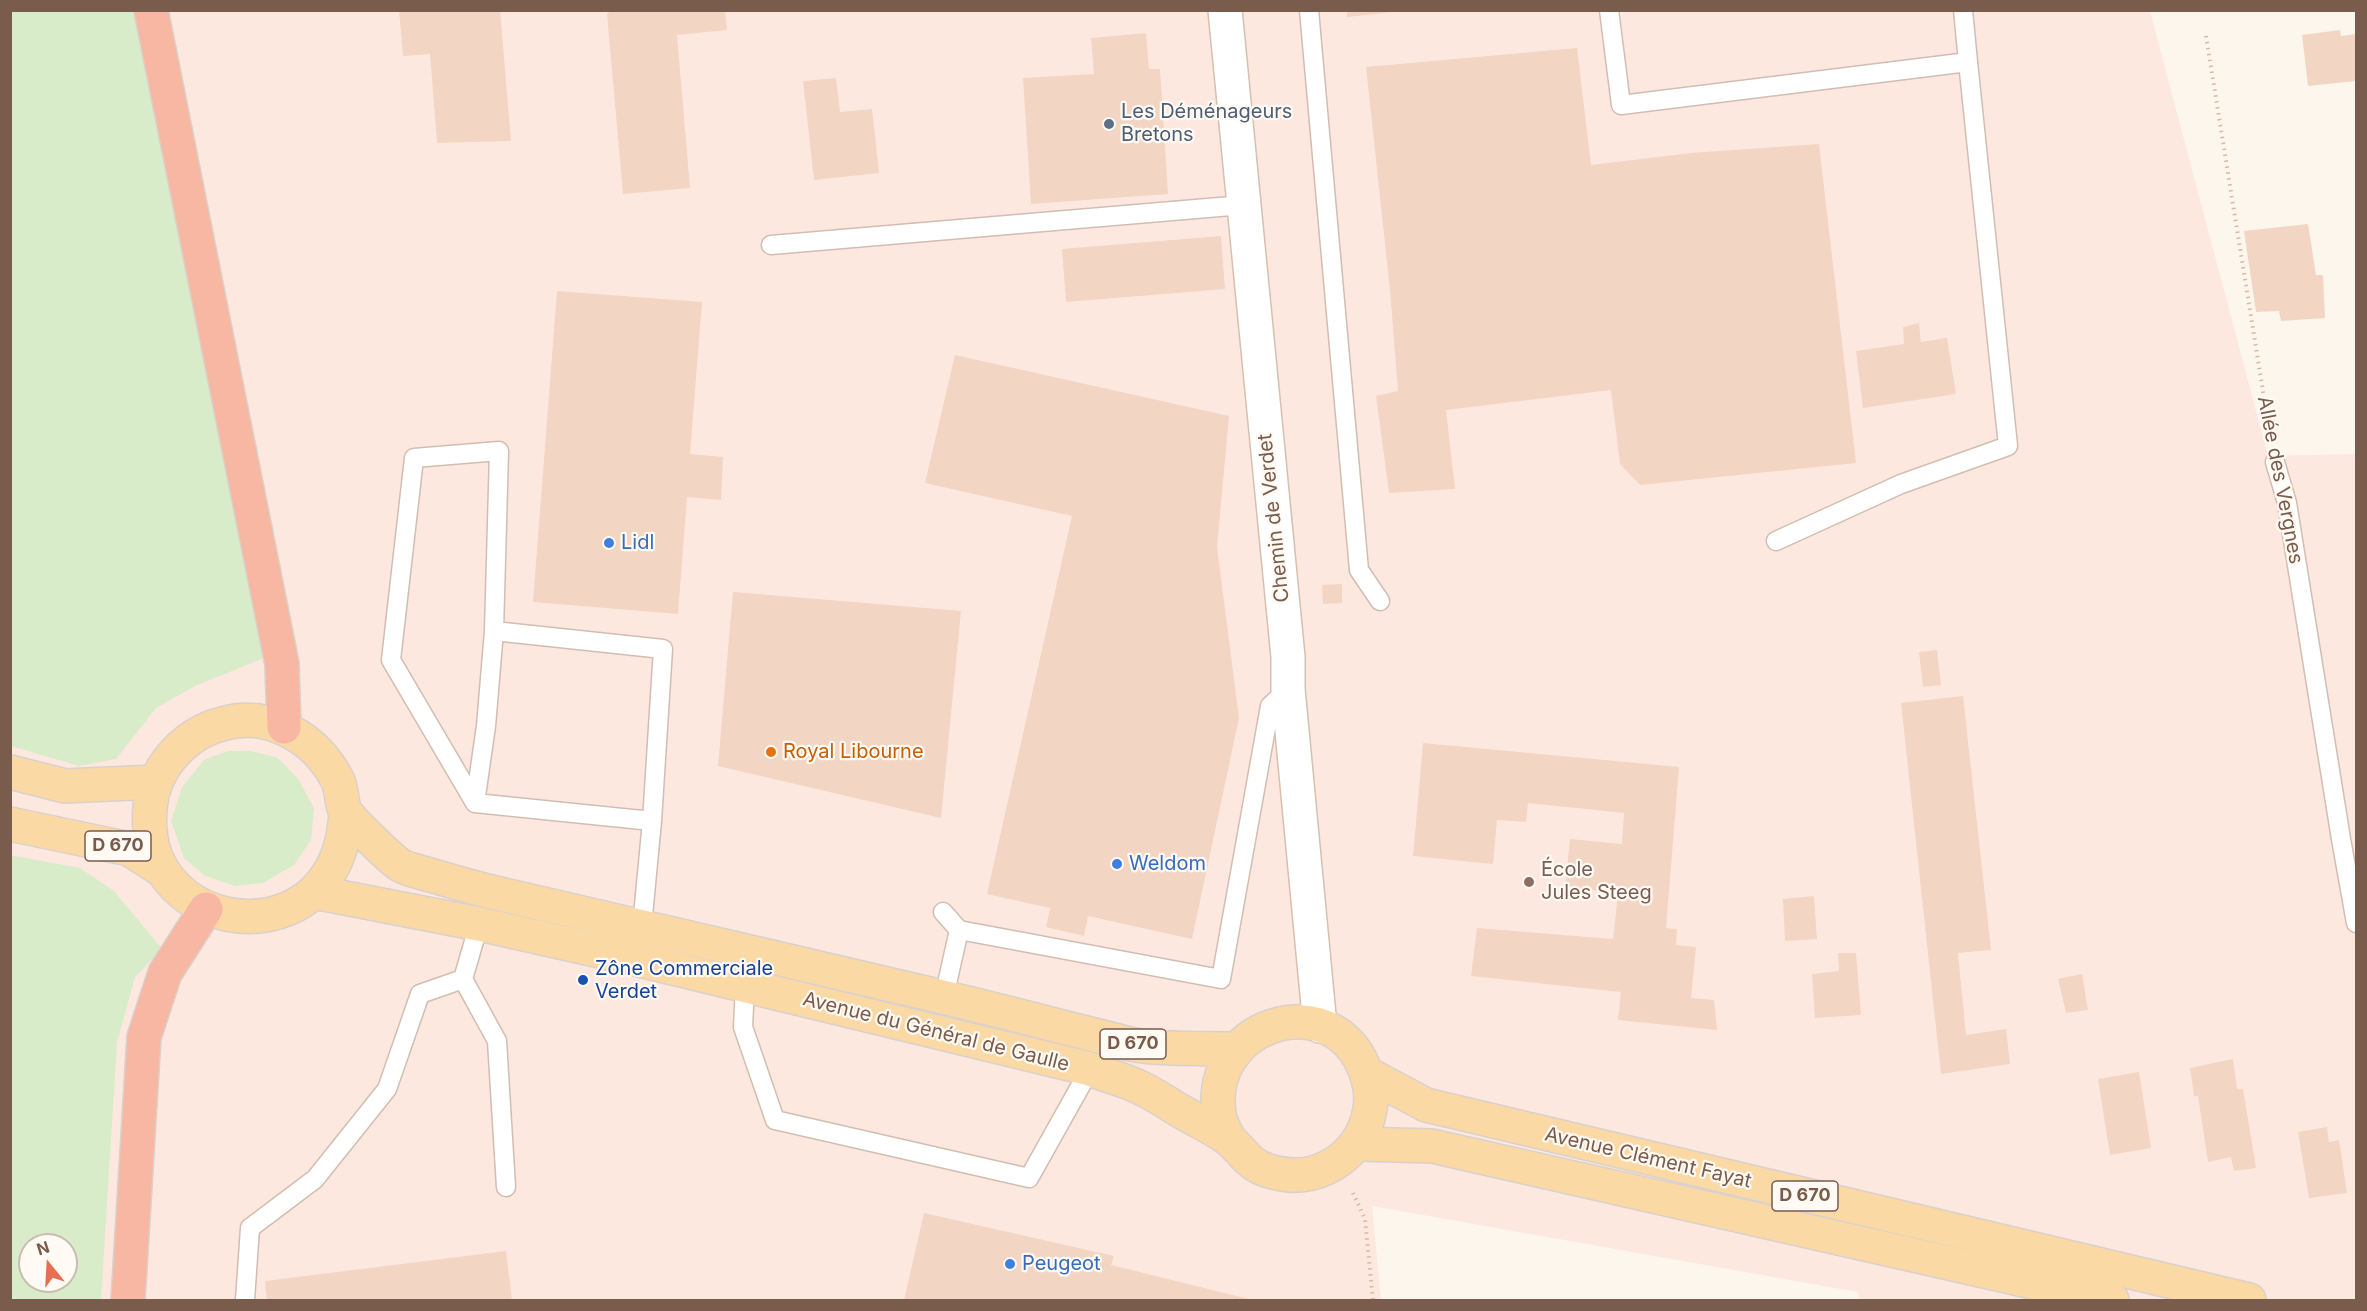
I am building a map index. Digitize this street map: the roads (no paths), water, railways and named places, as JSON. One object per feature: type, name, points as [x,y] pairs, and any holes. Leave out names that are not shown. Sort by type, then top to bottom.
[{"type":"highway","points":[[152,10],[282,664],[284,727]]},
{"type":"highway","points":[[129,1300],[144,1037],[165,973],[206,909]]},
{"type":"main road","points":[[254,720],[284,727],[308,741],[327,762],[340,786],[346,814],[343,842],[332,869],[314,892],[290,908],[262,916],[233,917],[206,909],[180,892],[162,870],[151,842],[148,811],[155,782],[171,756],[194,736],[223,723],[254,720]]},
{"type":"main road","points":[[10,772],[65,786],[155,782]]},
{"type":"main road","name":"Avenue du Général de Gaulle","points":[[346,814],[401,866],[472,888],[944,997],[1138,1046],[1236,1049]]},
{"type":"main road","name":"D 670","points":[[10,824],[129,849],[162,870]]},
{"type":"main road","name":"Avenue du Général de Gaulle","points":[[314,892],[479,924],[1090,1070],[1142,1088],[1229,1139]]},
{"type":"main road","name":"Avenue du Général de Gaulle","points":[[1297,1022],[1320,1026],[1341,1037],[1357,1053],[1368,1074],[1372,1098],[1368,1122],[1348,1153],[1316,1173],[1292,1176],[1267,1171],[1245,1158],[1229,1139],[1219,1116],[1218,1091],[1223,1069],[1236,1049],[1253,1034],[1274,1024],[1297,1022]]},
{"type":"main road","name":"Avenue Clément Fayat","points":[[1368,1074],[1426,1105],[2248,1300]]},
{"type":"main road","name":"Avenue Clément Fayat","points":[[1348,1153],[1432,1146],[2112,1300]]},
{"type":"street","name":"Chemin de Verdet","points":[[1225,10],[1288,657],[1288,689],[1320,1026]]},
{"type":"lane","points":[[1309,10],[1359,570],[1380,602]]},
{"type":"lane","points":[[1609,10],[1621,105],[1968,62]]},
{"type":"lane","points":[[1776,541],[1901,484],[2008,446],[1963,10]]},
{"type":"lane","points":[[771,245],[1243,206]]},
{"type":"lane","points":[[499,451],[494,631],[486,726],[475,803],[391,660],[414,458],[499,451]]},
{"type":"lane","name":"Allée des Vergnes","points":[[2275,462],[2287,503],[2356,923]]},
{"type":"lane","points":[[494,631],[663,649],[652,821],[642,926]]},
{"type":"lane","points":[[943,912],[959,930],[1221,979],[1270,706],[1288,689]]},
{"type":"lane","points":[[475,803],[652,821]]},
{"type":"lane","points":[[479,924],[463,979],[497,1041],[506,1187]]},
{"type":"lane","points":[[944,997],[959,930]]},
{"type":"lane","points":[[245,1300],[250,1228],[315,1179],[387,1089],[420,994],[463,979]]},
{"type":"lane","points":[[745,986],[743,1027],[775,1120],[1029,1178],[1090,1070]]},
{"type":"place","name":"Les Déménageurs Bretons","points":[[1109,124]]},
{"type":"place","name":"Lidl","points":[[609,543]]},
{"type":"place","name":"Royal Libourne","points":[[771,752]]},
{"type":"place","name":"Weldom","points":[[1117,864]]},
{"type":"place","name":"École Jules Steeg","points":[[1529,882]]},
{"type":"place","name":"Zône Commerciale Verdet","points":[[583,980]]},
{"type":"place","name":"Peugeot","points":[[1010,1264]]}]
